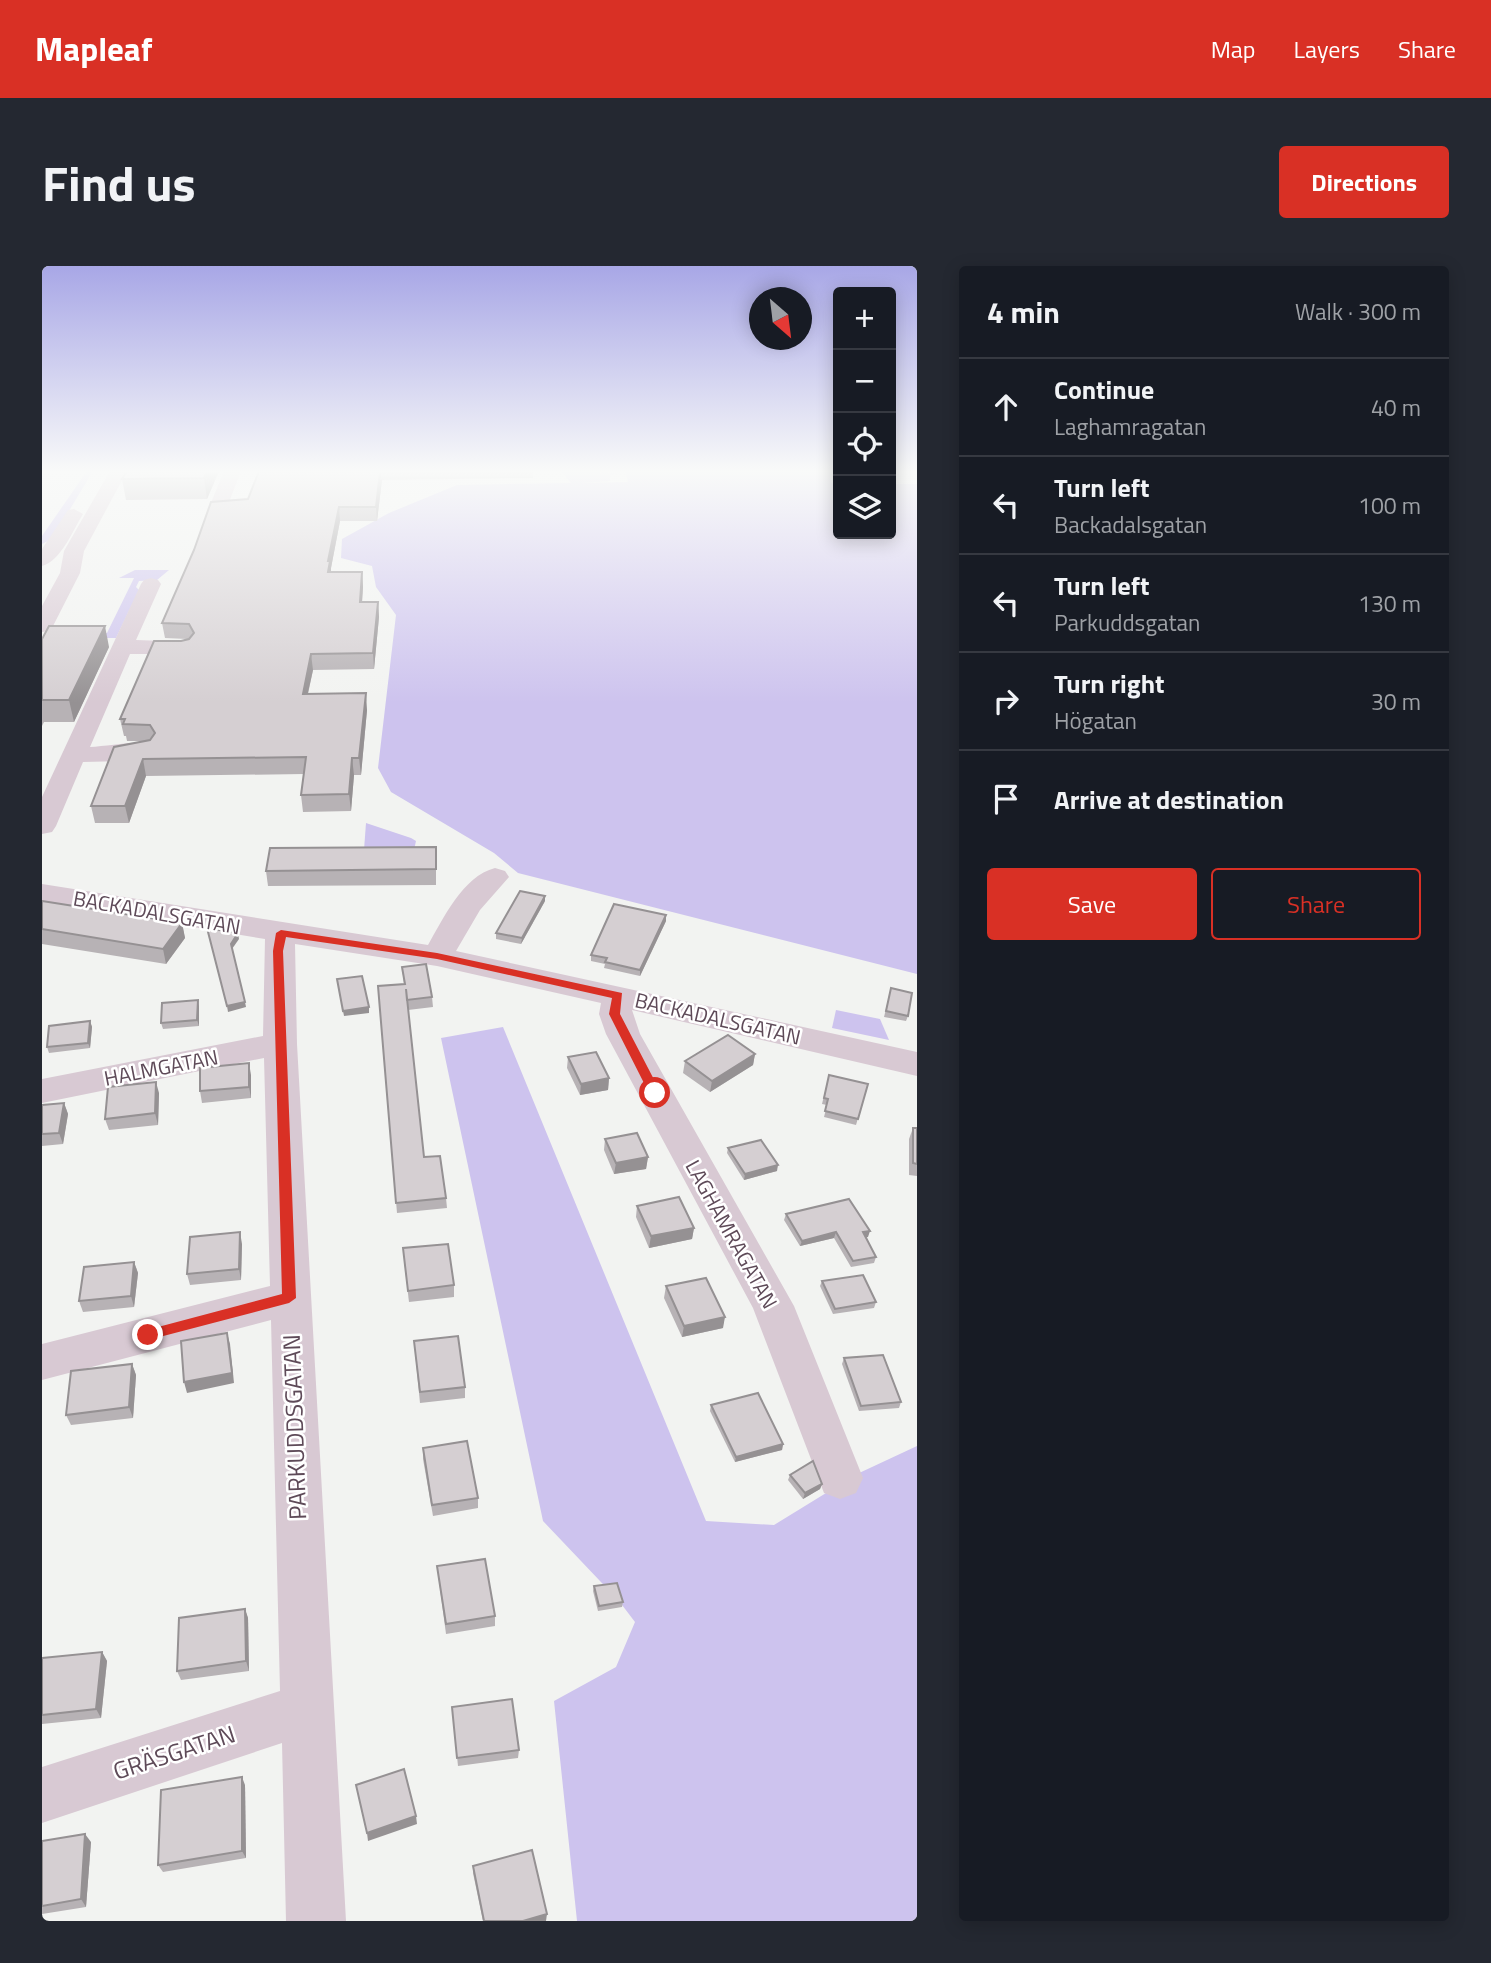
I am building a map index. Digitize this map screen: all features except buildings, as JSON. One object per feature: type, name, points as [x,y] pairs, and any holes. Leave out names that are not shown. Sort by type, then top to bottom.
[{"type":"street","points":[[42,626],[70,573],[76,548]]},
{"type":"street","points":[[42,827],[151,584]]},
{"type":"street","points":[[122,647],[183,648]]},
{"type":"street","points":[[74,755],[126,753],[144,748]]},
{"type":"street","points":[[437,956],[464,909],[479,889],[495,877]]},
{"type":"street","name":"BACKADALSGATAN","points":[[42,893],[437,956],[917,1064]]},
{"type":"street","name":"PARKUDDSGATAN","points":[[281,933],[278,951],[280,1044],[316,1921]]},
{"type":"street","name":"LAGHAMRAGATAN","points":[[618,996],[615,1014],[623,1034],[773,1306],[840,1478]]},
{"type":"street","name":"HALMGATAN","points":[[42,1091],[280,1044]]},
{"type":"street","points":[[42,1362],[289,1298]]},
{"type":"street","name":"GRÄSGATAN","points":[[42,1795],[306,1709]]},
{"type":"shaded area","points":[[342,548],[917,548],[917,974],[518,873],[494,853],[391,792],[378,768],[396,615],[376,587],[372,566],[341,558]]},
{"type":"shaded area","points":[[135,570],[169,570],[157,580],[139,581],[136,587],[139,590],[116,638],[103,638],[93,633],[107,633],[134,578],[119,578]]},
{"type":"shaded area","points":[[366,823],[411,838],[416,841],[414,850],[364,850]]},
{"type":"shaded area","points":[[836,1010],[880,1019],[889,1040],[832,1028]]},
{"type":"shaded area","points":[[503,1027],[706,1521],[774,1525],[857,1474],[917,1446],[917,1921],[577,1921],[554,1701],[616,1667],[635,1622],[619,1601],[543,1521],[441,1038]]},
{"type":"route","points":[[148,1335],[289,1298],[280,1044],[278,951],[281,933],[437,956],[618,996],[615,1014],[655,1093]]}]
